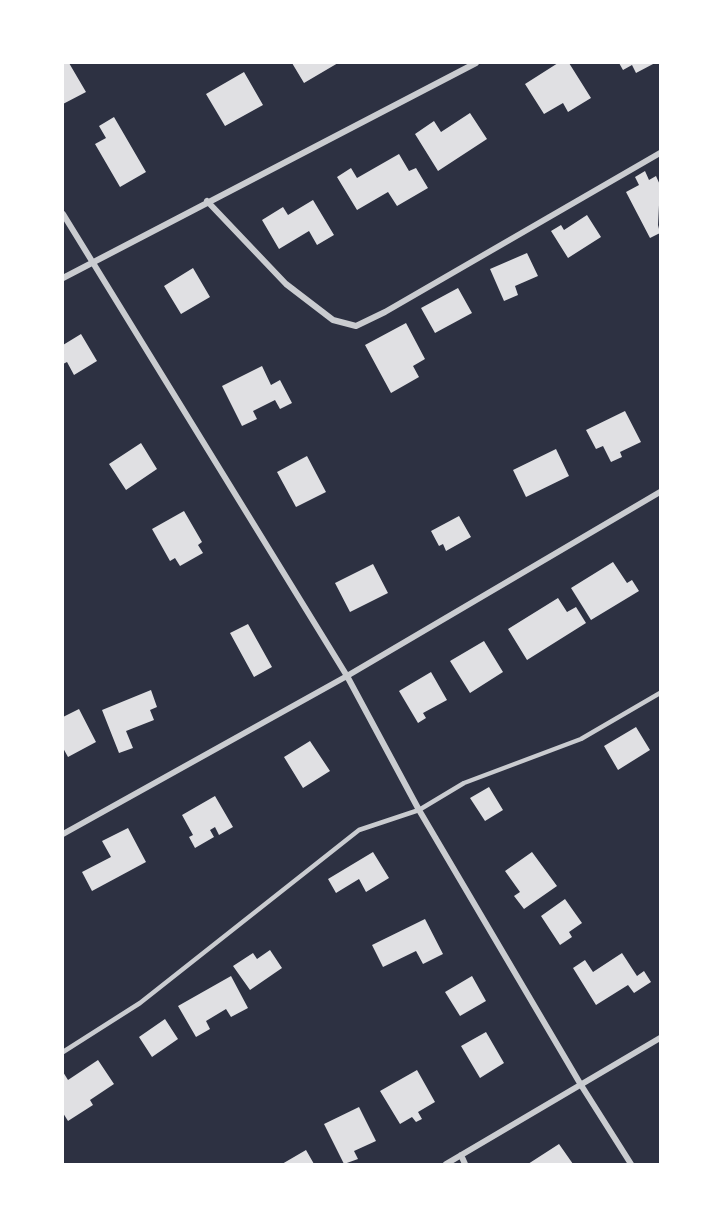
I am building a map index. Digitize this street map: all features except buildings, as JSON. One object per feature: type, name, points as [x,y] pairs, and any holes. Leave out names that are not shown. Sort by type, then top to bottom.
[{"type":"street","points":[[63,278],[91,261],[476,63]]},
{"type":"street","points":[[207,201],[286,284],[333,320],[356,326],[385,312],[660,153]]},
{"type":"street","points":[[63,214],[347,676],[420,810],[580,1085],[630,1164]]},
{"type":"street","points":[[63,834],[347,676],[660,492]]},
{"type":"street","points":[[446,1164],[660,1038]]},
{"type":"street","points":[[461,1155],[465,1164]]},
{"type":"lane","points":[[63,1052],[140,1003],[359,830],[420,810],[464,783],[581,739],[660,693]]}]
